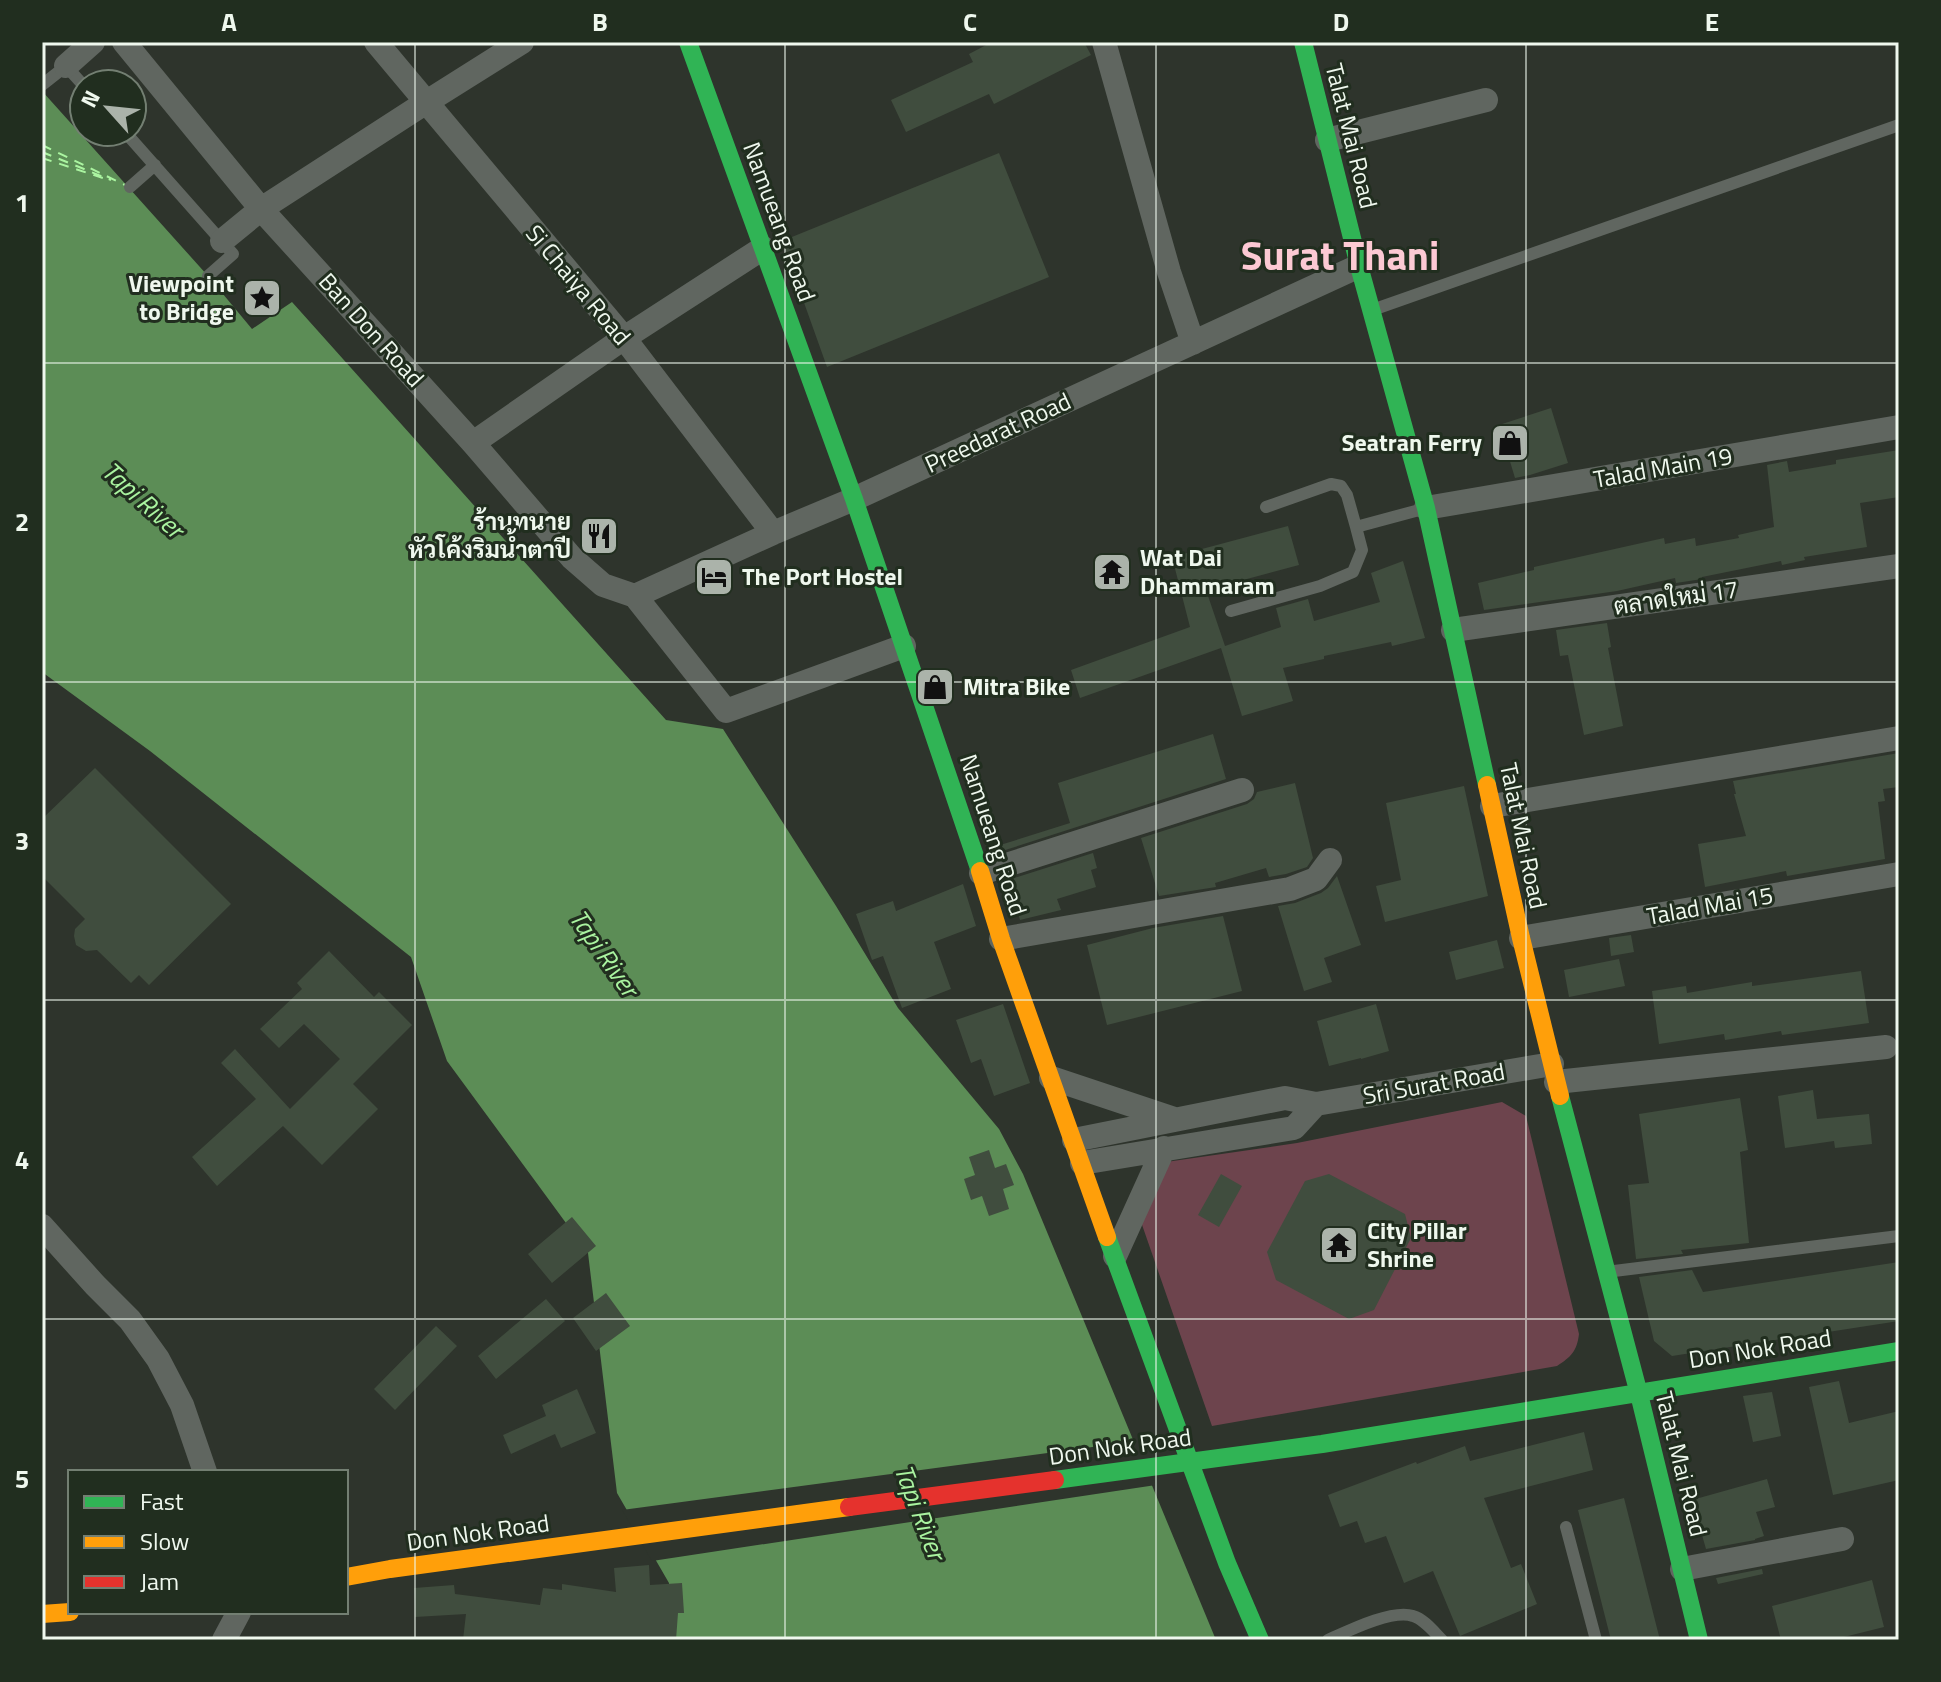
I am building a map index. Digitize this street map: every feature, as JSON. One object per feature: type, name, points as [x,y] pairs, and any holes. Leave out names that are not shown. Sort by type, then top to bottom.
[{"type":"main road","name":"Namueang Road","points":[[688,42],[854,499],[1001,939],[1227,1563],[1260,1640]]},
{"type":"main road","name":"Talat Mai Road","points":[[1303,42],[1359,266],[1426,508],[1521,938],[1699,1640]]},
{"type":"main road","name":"Don Nok Road","points":[[348,1577],[1322,1444],[1899,1351]]},
{"type":"main road","points":[[42,1614],[68,1612]]},
{"type":"street","points":[[66,66],[93,42]]},
{"type":"street","name":"Ban Don Road","points":[[124,42],[261,209],[473,443],[572,558],[603,585],[635,596]]},
{"type":"street","name":"Si Chaiya Road","points":[[376,42],[624,338],[773,533]]},
{"type":"street","points":[[222,241],[261,209],[522,42]]},
{"type":"street","points":[[1104,42],[1169,272],[1193,343]]},
{"type":"street","points":[[1327,140],[1486,100]]},
{"type":"street","points":[[473,443],[624,338],[763,248]]},
{"type":"street","name":"Preedarat Road","points":[[635,596],[854,499],[1359,266]]},
{"type":"street","name":"Talad Main 19","points":[[1426,508],[1899,427]]},
{"type":"street","name":"ตลาดใหม่ 17","points":[[1453,630],[1899,566]]},
{"type":"street","points":[[635,596],[726,711],[904,646]]},
{"type":"street","points":[[1492,806],[1899,738]]},
{"type":"street","points":[[981,873],[1242,790]]},
{"type":"street","points":[[1001,939],[1290,889],[1316,879],[1330,860]]},
{"type":"street","name":"Talad Mai 15","points":[[1521,938],[1899,874]]},
{"type":"street","name":"Sri Surat Road","points":[[1078,1152],[1176,1120],[1285,1098],[1316,1104],[1554,1073],[1886,1047]]},
{"type":"street","name":"Sri Surat Road","points":[[1051,1078],[1176,1120]]},
{"type":"street","points":[[1078,1152],[1164,1148],[1294,1128],[1316,1104]]},
{"type":"street","points":[[1115,1256],[1164,1148]]},
{"type":"street","points":[[42,1226],[130,1320],[158,1359],[182,1405],[204,1470]]},
{"type":"street","points":[[1682,1569],[1842,1539]]},
{"type":"street","points":[[224,1640],[238,1614]]},
{"type":"lane","points":[[42,85],[66,66]]},
{"type":"lane","points":[[1371,311],[1899,125]]},
{"type":"lane","points":[[140,148],[233,254],[208,276]]},
{"type":"lane","points":[[130,187],[155,165]]},
{"type":"lane","points":[[1231,611],[1320,586],[1353,572],[1362,550],[1347,495],[1341,486],[1331,484],[1266,507]]},
{"type":"lane","points":[[1356,527],[1426,508]]},
{"type":"lane","points":[[1606,1272],[1899,1236]]},
{"type":"lane","points":[[1566,1527],[1596,1640]]},
{"type":"lane","points":[[1328,1640],[1393,1615],[1412,1615],[1442,1640]]},
{"type":"shaded area","points":[[1502,1102],[1526,1116],[1579,1334],[1570,1356],[1557,1366],[1212,1426],[1140,1219],[1166,1162],[1297,1143]]},
{"type":"water","name":"Tapi River","points":[[42,91],[68,120],[68,148],[93,148],[252,329],[292,302],[666,720],[723,729],[898,1008],[999,1129],[1023,1174],[1216,1640],[667,1640],[669,1583],[617,1493],[588,1253],[447,1061],[411,957],[150,751],[42,672]]},
{"type":"pier","points":[[1137,1441],[1156,1485],[652,1561],[622,1510]]},
{"type":"building","points":[[992,42],[1084,42],[1091,55],[994,104],[989,94],[906,132],[891,100],[973,62],[969,54]]},
{"type":"building","points":[[999,153],[1049,277],[827,367],[782,241]]},
{"type":"building","points":[[1551,408],[1568,463],[1515,478],[1499,425]]},
{"type":"building","points":[[1899,450],[1899,497],[1860,503],[1867,547],[1804,557],[1805,560],[1782,565],[1781,561],[1702,579],[1676,583],[1675,578],[1617,591],[1484,610],[1478,583],[1664,538],[1665,544],[1695,538],[1696,546],[1739,538],[1738,535],[1774,527],[1767,465],[1787,461],[1789,472],[1836,464],[1836,460]]},
{"type":"building","points":[[1288,526],[1299,565],[1206,590],[1225,646],[1281,627],[1276,608],[1308,599],[1314,621],[1380,602],[1371,573],[1403,561],[1425,638],[1324,656],[1324,659],[1283,668],[1293,701],[1242,716],[1221,648],[1080,698],[1071,670],[1190,627],[1172,557]]},
{"type":"building","points":[[1607,623],[1611,647],[1608,648],[1623,726],[1584,735],[1568,655],[1560,656],[1556,630]]},
{"type":"building","points":[[1213,734],[1226,779],[999,852],[997,846],[1070,823],[1058,783]]},
{"type":"building","points":[[1899,753],[1899,787],[1883,789],[1885,801],[1878,802],[1885,859],[1787,876],[1786,871],[1705,887],[1698,844],[1746,836],[1733,781]]},
{"type":"building","points":[[95,768],[231,904],[149,985],[139,975],[131,983],[97,950],[86,951],[76,945],[75,929],[85,919],[42,876],[42,819]]},
{"type":"building","points":[[1295,783],[1313,858],[1307,867],[1269,877],[1266,868],[1215,883],[1216,887],[1159,896],[1141,838],[1247,804],[1257,792]]},
{"type":"building","points":[[1464,786],[1488,896],[1385,922],[1376,886],[1401,880],[1386,803]]},
{"type":"building","points":[[1093,853],[1097,868],[1091,870],[1096,887],[1057,899],[1061,910],[1020,920],[1008,880]]},
{"type":"building","points":[[1337,876],[1361,945],[1324,958],[1332,982],[1304,991],[1278,906],[1321,893]]},
{"type":"building","points":[[963,884],[976,926],[934,942],[951,989],[902,1008],[883,956],[872,960],[856,914],[893,901],[896,911]]},
{"type":"building","points":[[1223,916],[1242,991],[1107,1025],[1087,945],[1153,928]]},
{"type":"building","points":[[1631,935],[1634,952],[1611,956],[1609,938]]},
{"type":"building","points":[[1497,940],[1504,968],[1456,980],[1449,952]]},
{"type":"building","points":[[329,951],[374,997],[379,992],[412,1025],[353,1084],[378,1109],[322,1165],[283,1126],[217,1186],[192,1157],[256,1099],[221,1063],[235,1049],[290,1109],[340,1059],[304,1024],[279,1048],[260,1029],[302,989],[297,983]]},
{"type":"building","points":[[1619,959],[1625,986],[1569,997],[1564,970]]},
{"type":"building","points":[[1861,971],[1869,1023],[1725,1040],[1724,1034],[1659,1044],[1652,991],[1686,986],[1687,993],[1752,982],[1752,986]]},
{"type":"building","points":[[1003,1004],[1030,1083],[994,1096],[981,1059],[971,1063],[956,1020]]},
{"type":"building","points":[[1376,1004],[1389,1051],[1329,1066],[1317,1021]]},
{"type":"building","points":[[1813,1090],[1817,1119],[1869,1114],[1872,1144],[1835,1148],[1834,1141],[1785,1148],[1778,1096]]},
{"type":"building","points":[[1740,1098],[1748,1150],[1740,1152],[1749,1243],[1681,1250],[1683,1254],[1636,1259],[1628,1185],[1649,1183],[1639,1114]]},
{"type":"building","points":[[989,1150],[995,1168],[1006,1164],[1014,1185],[1003,1189],[1009,1209],[989,1216],[982,1196],[971,1200],[964,1179],[975,1175],[969,1157]]},
{"type":"building","points":[[1221,1174],[1242,1186],[1219,1227],[1198,1215]]},
{"type":"building","name":"City Pillar Shrine","points":[[1329,1174],[1405,1214],[1411,1238],[1374,1310],[1349,1319],[1276,1280],[1267,1252],[1305,1181]]},
{"type":"building","points":[[572,1217],[596,1246],[552,1283],[528,1254]]},
{"type":"building","points":[[1899,1262],[1899,1321],[1672,1356],[1654,1341],[1639,1277],[1692,1270],[1703,1292]]},
{"type":"building","points":[[606,1293],[630,1326],[596,1351],[573,1318]]},
{"type":"building","points":[[546,1299],[565,1321],[496,1379],[478,1356]]},
{"type":"building","points":[[436,1326],[457,1346],[395,1410],[374,1389]]},
{"type":"building","points":[[1839,1381],[1849,1423],[1899,1411],[1899,1480],[1833,1495],[1809,1387]]},
{"type":"building","points":[[577,1389],[596,1433],[561,1448],[555,1434],[511,1454],[503,1435],[546,1416],[542,1405]]},
{"type":"building","points":[[1772,1392],[1781,1436],[1753,1442],[1743,1396]]},
{"type":"building","points":[[1584,1432],[1593,1470],[1484,1498],[1511,1568],[1521,1564],[1537,1604],[1460,1636],[1433,1571],[1404,1583],[1386,1536],[1365,1543],[1357,1521],[1340,1527],[1328,1495],[1465,1446],[1470,1461]]},
{"type":"building","points":[[1767,1479],[1775,1507],[1756,1512],[1764,1536],[1706,1549],[1692,1500]]},
{"type":"building","points":[[1624,1498],[1660,1640],[1611,1640],[1578,1510]]},
{"type":"building","points":[[649,1565],[650,1585],[682,1583],[684,1613],[678,1613],[676,1640],[463,1640],[466,1614],[415,1617],[414,1588],[454,1585],[455,1594],[540,1605],[543,1588],[562,1590],[562,1584],[616,1592],[614,1568]]},
{"type":"building","points":[[1762,1569],[1763,1574],[1718,1584],[1716,1578]]},
{"type":"building","points":[[1872,1580],[1884,1627],[1832,1640],[1781,1640],[1772,1606]]},
{"type":"ferry route","points":[[42,145],[125,185]]},
{"type":"ferry route","points":[[42,152],[111,180]]},
{"type":"ferry route","points":[[42,158],[106,179]]},
{"type":"traffic: fast","points":[[688,42],[854,499],[980,871]]},
{"type":"traffic: fast","points":[[1303,42],[1359,266],[1426,508],[1487,785]]},
{"type":"traffic: fast","points":[[1560,1096],[1639,1394],[1699,1640]]},
{"type":"traffic: fast","points":[[1107,1237],[1227,1563],[1260,1640]]},
{"type":"traffic: fast","points":[[1055,1480],[1322,1444],[1899,1351]]},
{"type":"traffic: slow","points":[[1487,785],[1560,1096]]},
{"type":"traffic: slow","points":[[980,871],[1001,939],[1107,1237]]},
{"type":"traffic: slow","points":[[348,1577],[849,1507]]},
{"type":"traffic: slow","points":[[42,1614],[68,1612]]},
{"type":"traffic: jam","points":[[849,1507],[1055,1480]]},
{"type":"place","name":"Viewpoint to Bridge","points":[[262,298]]},
{"type":"place","name":"Seatran Ferry","points":[[1510,443]]},
{"type":"place","name":"ร้านทนาย หัวโค้งริมน้ำตาปี","points":[[599,536]]},
{"type":"place","name":"Wat Dai Dhammaram","points":[[1112,572]]},
{"type":"place","name":"The Port Hostel","points":[[714,577]]},
{"type":"place","name":"Mitra Bike","points":[[935,687]]},
{"type":"place","name":"City Pillar Shrine","points":[[1339,1245]]},
{"type":"district","name":"Surat Thani","points":[[1340,256]]}]
